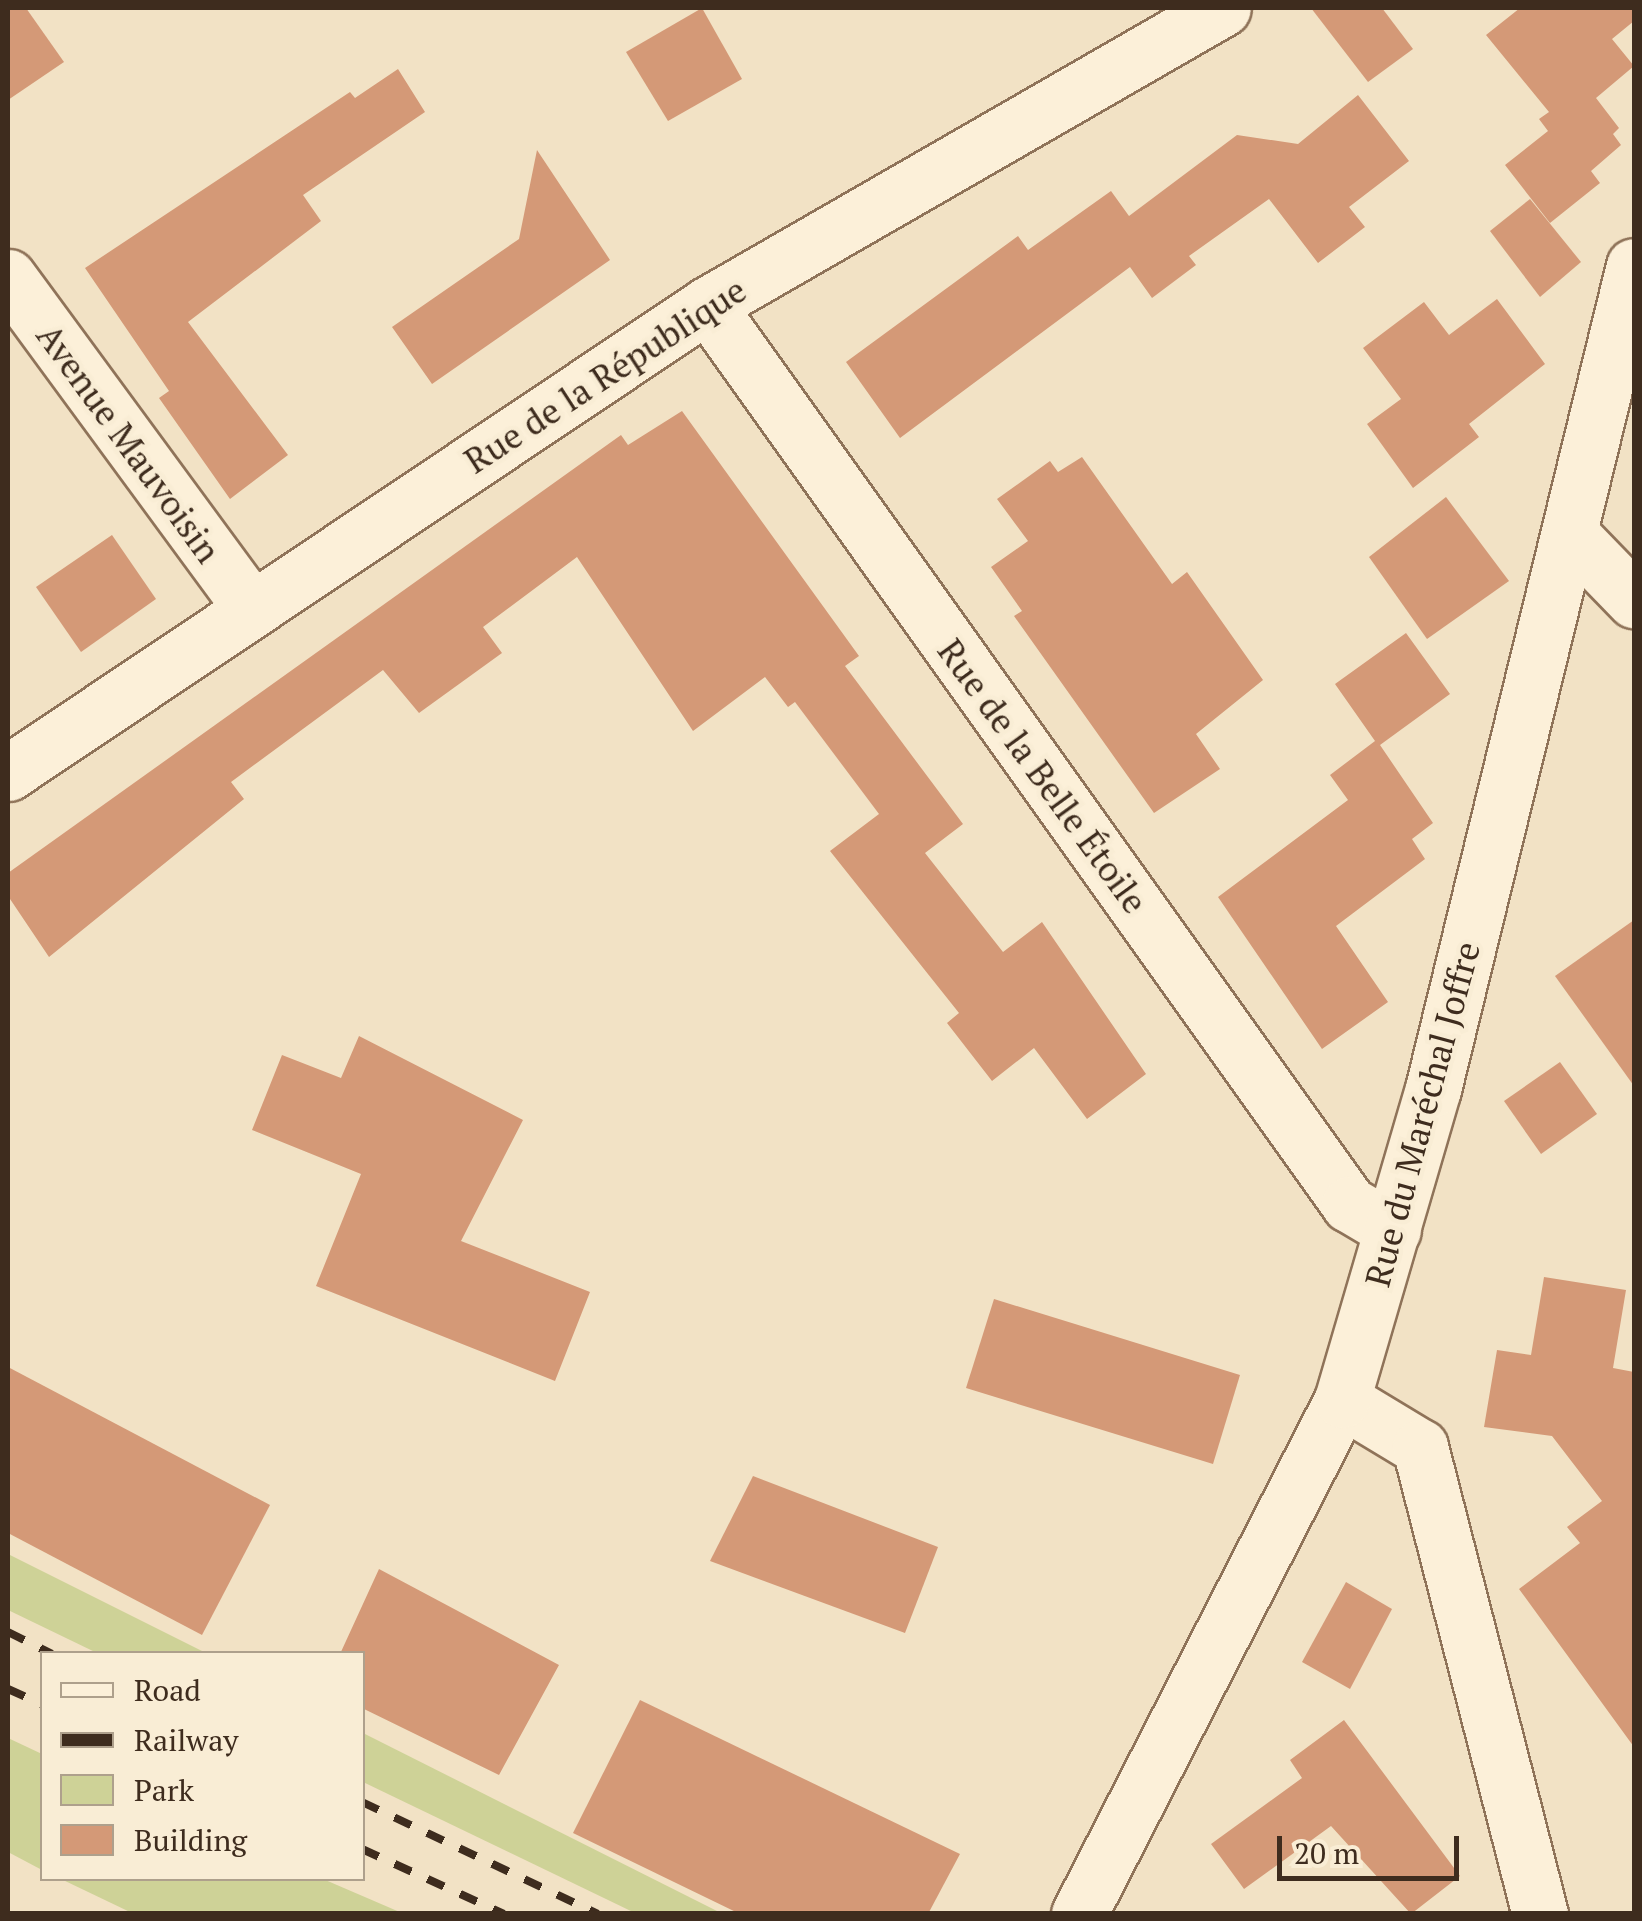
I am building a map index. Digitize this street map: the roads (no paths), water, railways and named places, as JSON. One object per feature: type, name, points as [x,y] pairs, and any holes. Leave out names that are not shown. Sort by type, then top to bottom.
[{"type":"street","name":"Rue de la République","points":[[8,773],[707,306],[1222,8]]},
{"type":"street","name":"Rue du Maréchal Joffre","points":[[1079,1914],[1342,1400],[1393,1230],[1571,535],[1634,266]]},
{"type":"street","name":"Avenue Mauvoisin","points":[[8,277],[251,608]]},
{"type":"street","name":"Rue de la Belle Étoile","points":[[707,306],[1349,1204],[1393,1230]]},
{"type":"street","points":[[1571,535],[1634,600]]},
{"type":"street","points":[[1342,1400],[1420,1447],[1540,1914]]},
{"type":"railway","points":[[8,1632],[46,1651]]},
{"type":"railway","points":[[8,1689],[40,1703]]},
{"type":"railway","points":[[365,1803],[598,1914]]},
{"type":"railway","points":[[365,1850],[504,1914]]}]
